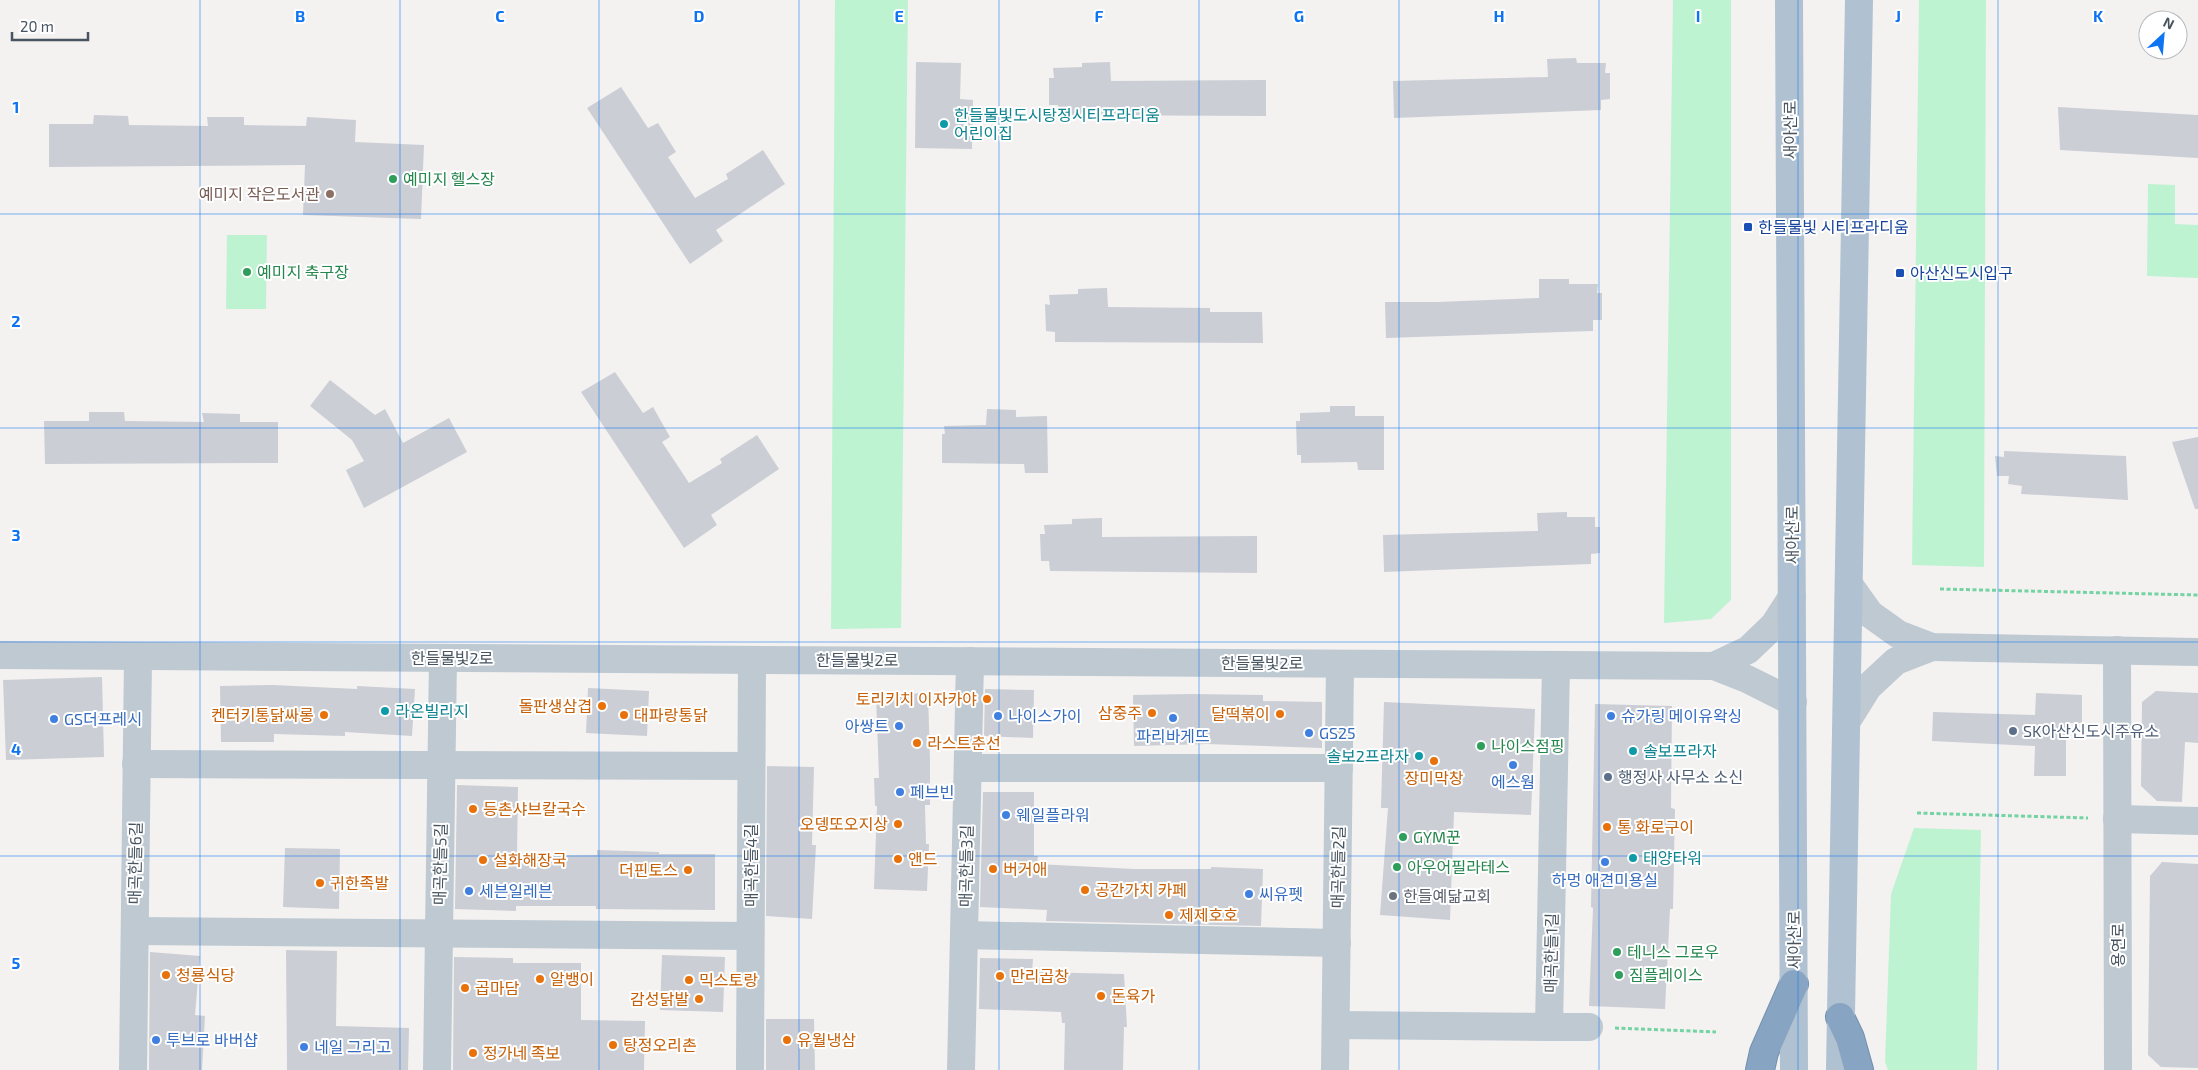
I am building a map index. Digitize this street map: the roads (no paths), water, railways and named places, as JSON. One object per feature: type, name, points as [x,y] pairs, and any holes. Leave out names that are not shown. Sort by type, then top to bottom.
[{"type":"highway","points":[[1760,1070],[1764,1052],[1794,984]]},
{"type":"highway","points":[[1840,1017],[1850,1038],[1859,1070]]},
{"type":"main road","name":"새아산로","points":[[1789,0],[1794,1070]]},
{"type":"main road","points":[[1840,1070],[1848,719],[1859,0]]},
{"type":"street","points":[[1850,586],[1870,614],[1898,634],[1932,647],[2198,652]]},
{"type":"street","points":[[1714,666],[1748,650],[1774,625],[1792,597]]},
{"type":"street","points":[[1848,719],[1868,687],[1896,661],[1932,647]]},
{"type":"street","name":"용연로","points":[[2117,650],[2118,1070]]},
{"type":"street","name":"한들물빛2로","points":[[0,655],[1714,666]]},
{"type":"street","name":"매곡한들6길","points":[[133,1070],[138,656]]},
{"type":"street","name":"매곡한들5길","points":[[437,1070],[443,658]]},
{"type":"street","name":"매곡한들4길","points":[[750,1070],[752,660]]},
{"type":"street","name":"매곡한들3길","points":[[961,1070],[970,661]]},
{"type":"street","name":"매곡한들2길","points":[[1335,1070],[1340,664]]},
{"type":"street","name":"매곡한들1길","points":[[1549,1027],[1556,665]]},
{"type":"street","points":[[1714,666],[1747,679],[1793,702]]},
{"type":"street","points":[[136,764],[751,766]]},
{"type":"street","points":[[968,768],[1339,768]]},
{"type":"street","points":[[2118,819],[2198,821]]},
{"type":"street","points":[[135,931],[750,936]]},
{"type":"street","points":[[964,935],[1336,943]]},
{"type":"street","points":[[1336,1025],[1590,1027]]},
{"type":"place","name":"한들물빛도시탕정시티프라디움 어린이집","points":[[944,124]]},
{"type":"place","name":"예미지 헬스장","points":[[393,179]]},
{"type":"place","name":"예미지 작은도서관","points":[[330,194]]},
{"type":"place","name":"한들물빛 시티프라디움","points":[[1748,227]]},
{"type":"place","name":"예미지 축구장","points":[[247,272]]},
{"type":"place","name":"아산신도시입구","points":[[1900,273]]},
{"type":"place","name":"토리키치 이자카야","points":[[987,699]]},
{"type":"place","name":"돌판생삼겹","points":[[602,706]]},
{"type":"place","name":"라온빌리지","points":[[385,711]]},
{"type":"place","name":"삼중주","points":[[1152,713]]},
{"type":"place","name":"달떡볶이","points":[[1280,714]]},
{"type":"place","name":"켄터키통닭싸롱","points":[[324,715]]},
{"type":"place","name":"대파랑통닭","points":[[624,715]]},
{"type":"place","name":"나이스가이","points":[[998,716]]},
{"type":"place","name":"슈가링 메이유왁싱","points":[[1611,716]]},
{"type":"place","name":"파리바게뜨","points":[[1173,718]]},
{"type":"place","name":"GS더프레시","points":[[54,719]]},
{"type":"place","name":"아쌍트","points":[[899,726]]},
{"type":"place","name":"SK아산신도시주유소","points":[[2013,731]]},
{"type":"place","name":"GS25","points":[[1309,733]]},
{"type":"place","name":"라스트춘선","points":[[917,743]]},
{"type":"place","name":"나이스점핑","points":[[1481,746]]},
{"type":"place","name":"솔보프라자","points":[[1633,751]]},
{"type":"place","name":"솔보2프라자","points":[[1419,756]]},
{"type":"place","name":"장미막창","points":[[1434,761]]},
{"type":"place","name":"에스웜","points":[[1513,765]]},
{"type":"place","name":"행정사 사무소 소신","points":[[1608,777]]},
{"type":"place","name":"페브빈","points":[[900,792]]},
{"type":"place","name":"등촌샤브칼국수","points":[[473,809]]},
{"type":"place","name":"웨일플라워","points":[[1006,815]]},
{"type":"place","name":"오뎅또오지상","points":[[898,824]]},
{"type":"place","name":"통 화로구이","points":[[1607,827]]},
{"type":"place","name":"GYM꾼","points":[[1403,837]]},
{"type":"place","name":"태양타워","points":[[1633,858]]},
{"type":"place","name":"앤드","points":[[898,859]]},
{"type":"place","name":"설화해장국","points":[[483,860]]},
{"type":"place","name":"하멍 애견미용실","points":[[1605,862]]},
{"type":"place","name":"아우어필라테스","points":[[1397,867]]},
{"type":"place","name":"버거애","points":[[993,869]]},
{"type":"place","name":"더핀토스","points":[[688,870]]},
{"type":"place","name":"귀한족발","points":[[320,883]]},
{"type":"place","name":"공간가치 카페","points":[[1085,890]]},
{"type":"place","name":"세븐일레븐","points":[[469,891]]},
{"type":"place","name":"씨유펫","points":[[1249,894]]},
{"type":"place","name":"한들예닮교회","points":[[1393,896]]},
{"type":"place","name":"제제호호","points":[[1169,915]]},
{"type":"place","name":"테니스 그로우","points":[[1617,952]]},
{"type":"place","name":"청룡식당","points":[[166,975]]},
{"type":"place","name":"짐플레이스","points":[[1619,975]]},
{"type":"place","name":"만리곱창","points":[[1000,976]]},
{"type":"place","name":"알뱅이","points":[[540,979]]},
{"type":"place","name":"믹스토랑","points":[[689,980]]},
{"type":"place","name":"곱마담","points":[[465,988]]},
{"type":"place","name":"돈육가","points":[[1101,996]]},
{"type":"place","name":"감성닭발","points":[[699,999]]},
{"type":"place","name":"투브로 바버샵","points":[[156,1040]]},
{"type":"place","name":"유월냉삼","points":[[787,1040]]},
{"type":"place","name":"탕정오리촌","points":[[613,1045]]},
{"type":"place","name":"네일 그리고","points":[[304,1047]]},
{"type":"place","name":"정가네 족보","points":[[473,1053]]}]
